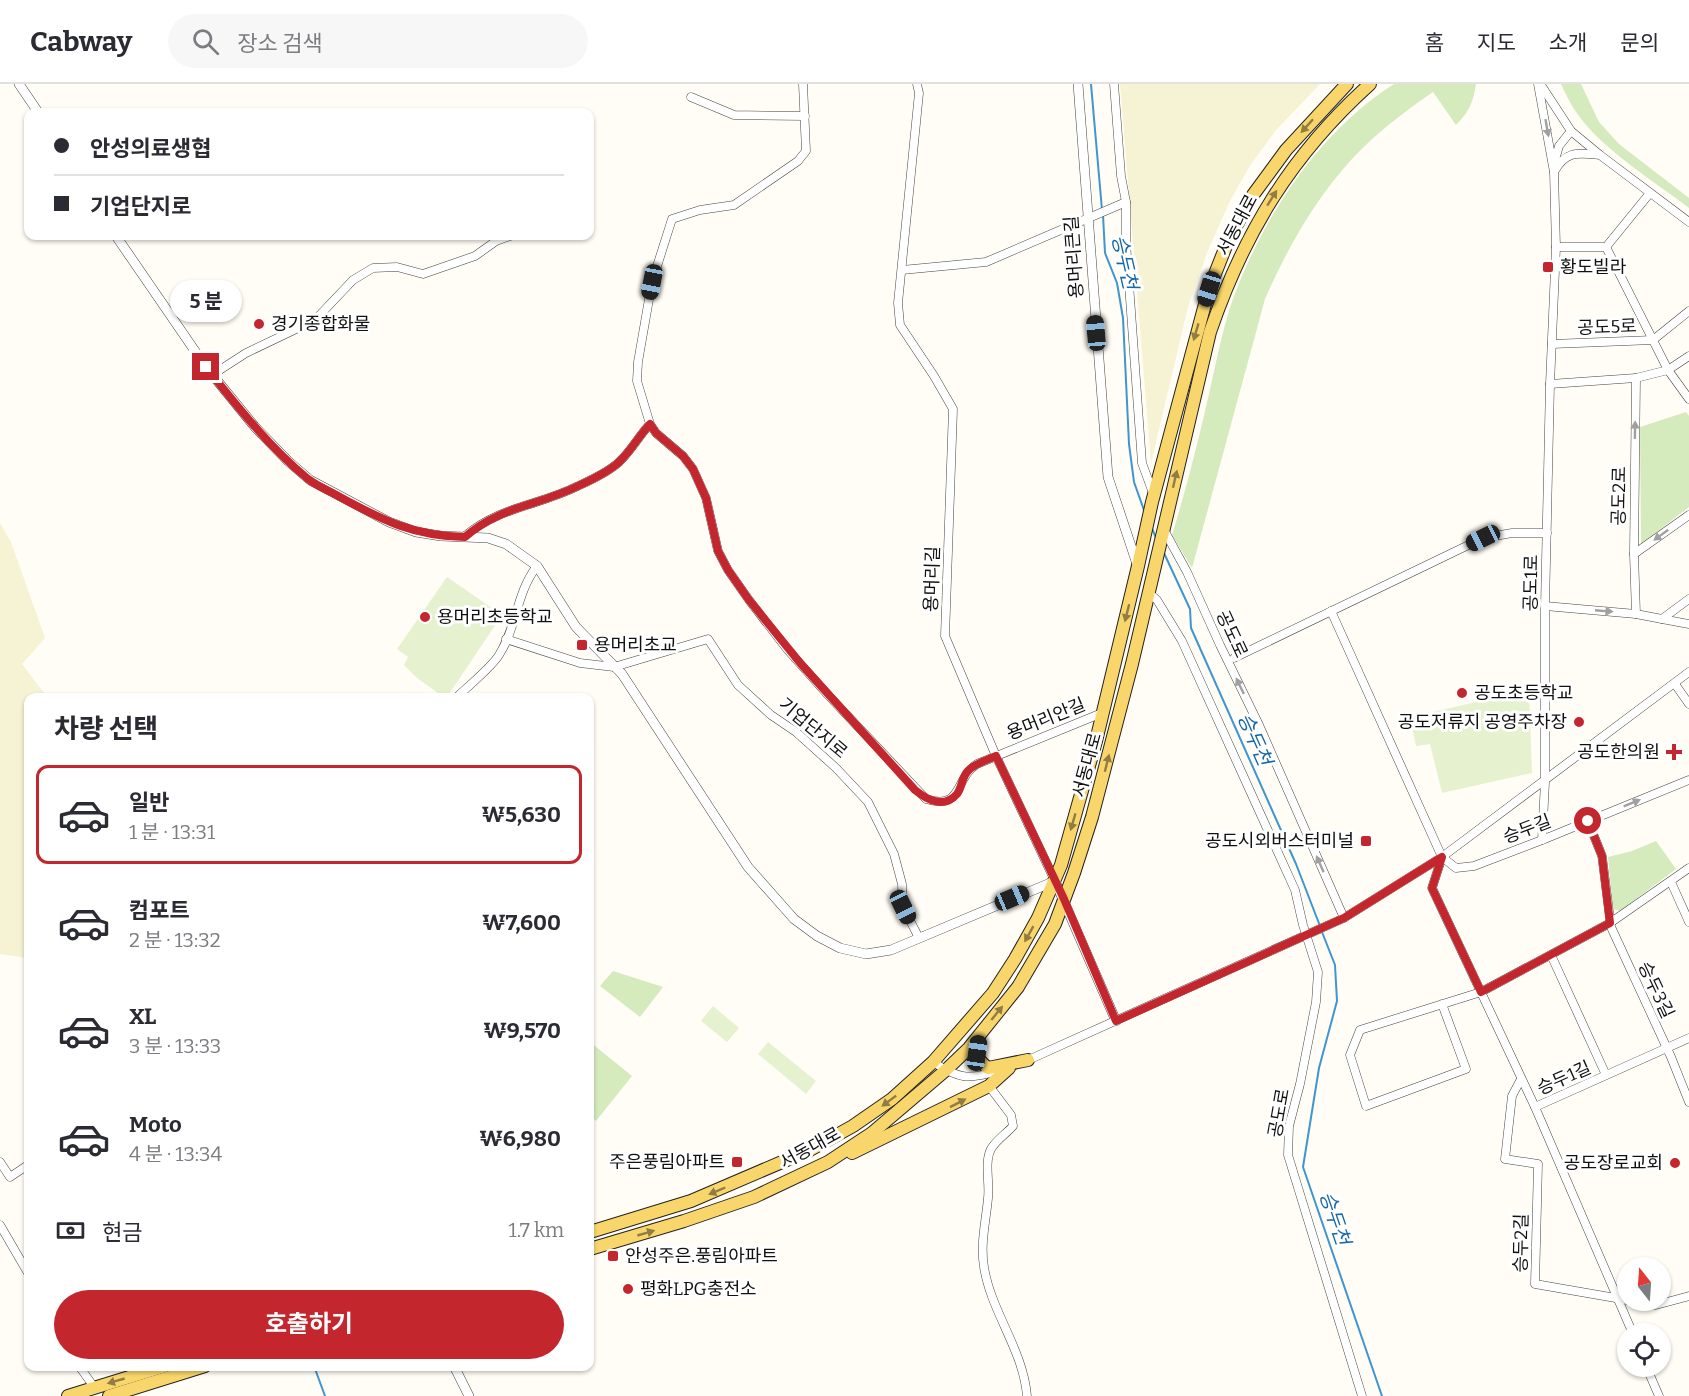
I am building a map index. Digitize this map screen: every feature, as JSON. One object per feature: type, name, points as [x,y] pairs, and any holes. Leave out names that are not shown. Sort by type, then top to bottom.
[{"type":"main road","name":"서동대로","points":[[594,1231],[691,1202],[810,1150],[853,1126],[892,1099],[933,1062],[993,993],[1032,928],[1061,865],[1102,713],[1194,337],[1209,289],[1228,241],[1253,195],[1286,150],[1347,84]]},
{"type":"main road","name":"서동대로","points":[[594,1248],[754,1197],[828,1161],[872,1133],[946,1070],[969,1048],[1018,987],[1055,924],[1074,873],[1104,775],[1210,332],[1226,286],[1240,254],[1275,193],[1292,169],[1332,121],[1370,84]]},
{"type":"main road","points":[[980,1035],[977,1053],[980,1062],[988,1068],[1028,1060]]},
{"type":"main road","points":[[828,1161],[855,1152],[989,1086],[1009,1068]]},
{"type":"main road","points":[[68,1396],[96,1391],[151,1371]]},
{"type":"main road","points":[[109,1396],[190,1371]]},
{"type":"street","points":[[19,84],[35,108]]},
{"type":"street","name":"용머리안길","points":[[803,84],[806,151],[798,161],[734,205],[700,210],[672,219],[652,282],[638,362],[636,381],[650,424],[656,433],[683,456],[693,469],[706,498],[718,551],[749,600],[801,664],[915,790],[926,799],[938,803],[949,800],[957,794],[962,778],[968,770],[996,756],[1102,713]]},
{"type":"street","name":"용머리길","points":[[917,84],[919,93],[898,303],[900,325],[953,409],[945,636],[996,756],[1054,881]]},
{"type":"street","name":"용머리큰길","points":[[1078,84],[1092,216],[1108,477],[1139,561]]},
{"type":"street","points":[[1114,84],[1142,463],[1153,498]]},
{"type":"street","points":[[1539,84],[1572,131],[1689,222]]},
{"type":"street","name":"공도1로","points":[[1539,84],[1554,172],[1556,247],[1550,384],[1545,606],[1545,782]]},
{"type":"street","points":[[691,97],[734,115],[805,116]]},
{"type":"street","points":[[1554,172],[1559,146],[1572,131]]},
{"type":"street","points":[[1554,172],[1560,160],[1569,154],[1600,155]]},
{"type":"street","points":[[1606,247],[1650,193]]},
{"type":"street","points":[[902,270],[986,261],[1123,204]]},
{"type":"street","points":[[119,240],[213,375],[255,427],[310,480],[380,517],[416,532],[441,536],[488,538],[506,544],[537,566],[576,627],[622,674],[747,867],[794,919],[817,936],[840,948],[866,954],[891,950],[1054,881],[1064,899],[1116,1021]]},
{"type":"street","points":[[213,375],[246,353],[315,320],[353,280],[373,268],[397,267],[423,274],[475,256],[501,240]]},
{"type":"street","points":[[1556,247],[1606,247]]},
{"type":"street","points":[[1606,247],[1668,370],[1689,399]]},
{"type":"street","name":"공도5로","points":[[1552,345],[1653,340],[1689,311]]},
{"type":"street","points":[[1550,384],[1636,378],[1668,370],[1689,356]]},
{"type":"street","name":"공도2로","points":[[1636,378],[1634,554],[1636,614]]},
{"type":"street","points":[[465,537],[481,523],[506,511],[578,487],[620,461],[650,424]]},
{"type":"street","points":[[1634,554],[1689,515]]},
{"type":"street","name":"공도로","points":[[1162,533],[1187,572],[1259,725],[1344,918]]},
{"type":"street","points":[[1234,658],[1483,538],[1512,533],[1547,533]]},
{"type":"street","points":[[461,693],[499,657],[513,624],[521,594],[528,578],[537,566]]},
{"type":"street","name":"공도로","points":[[1149,586],[1182,641],[1295,890],[1310,934],[1318,972],[1317,992],[1300,1084],[1289,1126],[1288,1155],[1361,1386],[1362,1396]]},
{"type":"street","points":[[1662,619],[1689,599]]},
{"type":"street","points":[[1545,606],[1636,614],[1689,624]]},
{"type":"street","points":[[1331,611],[1442,857]]},
{"type":"street","points":[[506,639],[580,663],[614,667]]},
{"type":"street","name":"기업단지로","points":[[614,667],[708,639],[738,685],[837,768],[868,802],[894,854],[902,884],[903,907],[919,938]]},
{"type":"street","points":[[933,1062],[964,1077],[977,1077],[1009,1068],[1344,918],[1442,857],[1689,672]]},
{"type":"street","points":[[1675,684],[1689,704]]},
{"type":"street","name":"승두길","points":[[1442,857],[1456,868],[1474,866],[1689,780]]},
{"type":"street","points":[[1542,840],[1545,782]]},
{"type":"street","name":"승두3길","points":[[1588,821],[1602,856],[1610,923],[1689,1102]]},
{"type":"street","name":"승두1길","points":[[1442,857],[1432,888],[1535,1107],[1689,1038]]},
{"type":"street","points":[[1442,1004],[1466,1069],[1366,1106],[1350,1055],[1360,1030],[1442,1004],[1481,992],[1610,923],[1689,868]]},
{"type":"street","points":[[1671,882],[1689,922]]},
{"type":"street","points":[[1551,955],[1606,1075]]},
{"type":"street","name":"승두2길","points":[[1521,1079],[1512,1096],[1505,1159],[1538,1164],[1535,1284],[1617,1299]]},
{"type":"street","points":[[989,1086],[1011,1115],[1013,1126],[992,1148],[988,1160],[983,1265],[1016,1350],[1026,1381],[1027,1396]]},
{"type":"street","points":[[1535,1107],[1617,1297]]},
{"type":"street","points":[[0,1162],[10,1177],[24,1168]]},
{"type":"street","points":[[0,1225],[24,1266]]},
{"type":"street","name":"승두2길","points":[[1671,1301],[1689,1296]]},
{"type":"street","points":[[82,1371],[96,1391]]},
{"type":"street","points":[[456,1371],[469,1396]]},
{"type":"street","points":[[1651,1377],[1659,1396]]},
{"type":"shaded area","points":[[1120,84],[1320,84],[1277,129],[1251,164],[1230,201],[1207,253],[1188,307],[1151,463]]},
{"type":"shaded area","points":[[0,523],[11,542],[45,638],[22,664],[44,693],[24,693],[24,957],[0,954]]},
{"type":"green space","points":[[1394,84],[1476,84],[1470,107],[1456,125],[1433,92],[1391,123],[1361,149],[1339,174],[1303,225],[1265,299],[1192,568],[1172,535],[1194,455],[1225,323],[1234,296],[1262,235],[1297,177],[1342,126]]},
{"type":"green space","points":[[1561,84],[1581,84],[1599,122],[1619,144],[1689,198],[1689,208],[1632,167],[1605,144],[1576,112]]},
{"type":"green space","points":[[1686,412],[1689,416],[1689,507],[1641,544],[1640,427]]},
{"type":"green space","points":[[447,577],[502,615],[450,693],[438,693],[417,678],[404,665],[408,657],[397,649]]},
{"type":"green space","points":[[1529,690],[1532,773],[1442,793],[1430,744],[1416,746],[1410,717]]},
{"type":"green space","points":[[1656,841],[1676,869],[1620,911],[1613,909],[1608,857],[1632,851]]},
{"type":"green space","points":[[613,971],[663,987],[640,1017],[600,986]]},
{"type":"green space","points":[[713,1006],[739,1028],[727,1042],[701,1021]]},
{"type":"green space","points":[[768,1042],[816,1081],[806,1094],[758,1054]]},
{"type":"green space","points":[[594,1045],[632,1076],[596,1121],[594,1119]]},
{"type":"waterway","name":"승두천","points":[[1091,84],[1102,210]]},
{"type":"waterway","name":"승두천","points":[[1103,215],[1105,253],[1117,283],[1123,318],[1129,444],[1134,482],[1145,513]]},
{"type":"waterway","name":"승두천","points":[[1151,526],[1156,538]]},
{"type":"waterway","name":"승두천","points":[[1163,551],[1190,609],[1191,628],[1296,864],[1320,926]]},
{"type":"waterway","name":"승두천","points":[[1322,932],[1335,965],[1337,1001],[1319,1068],[1303,1167],[1382,1396]]},
{"type":"waterway","points":[[316,1371],[325,1396]]},
{"type":"place","name":"황도빌라","points":[[1548,267]]},
{"type":"place","name":"경기종합화물","points":[[259,324]]},
{"type":"place","name":"용머리초등학교","points":[[425,617]]},
{"type":"place","name":"용머리초교","points":[[582,645]]},
{"type":"place","name":"공도초등학교","points":[[1462,693]]},
{"type":"place","name":"공도저류지 공영주차장","points":[[1579,722]]},
{"type":"place","name":"공도한의원","points":[[1674,752]]},
{"type":"place","name":"공도시외버스터미널","points":[[1366,841]]},
{"type":"place","name":"주은풍림아파트","points":[[737,1162]]},
{"type":"place","name":"공도장로교회","points":[[1675,1163]]},
{"type":"place","name":"안성주은.풍림아파트","points":[[613,1256]]},
{"type":"place","name":"평화LPG충전소","points":[[628,1289]]},
{"type":"route","points":[[206,367],[255,427],[310,480],[389,522],[416,532],[441,536],[465,537],[481,523],[506,511],[578,487],[620,461],[650,424],[656,433],[683,456],[693,469],[706,498],[718,551],[749,600],[787,649],[829,696],[860,726],[876,748],[915,790],[926,799],[938,803],[949,800],[957,794],[962,778],[968,770],[996,756],[1064,899],[1116,1021],[1344,918],[1442,857],[1432,888],[1481,992],[1610,923],[1602,856],[1588,821]]}]
